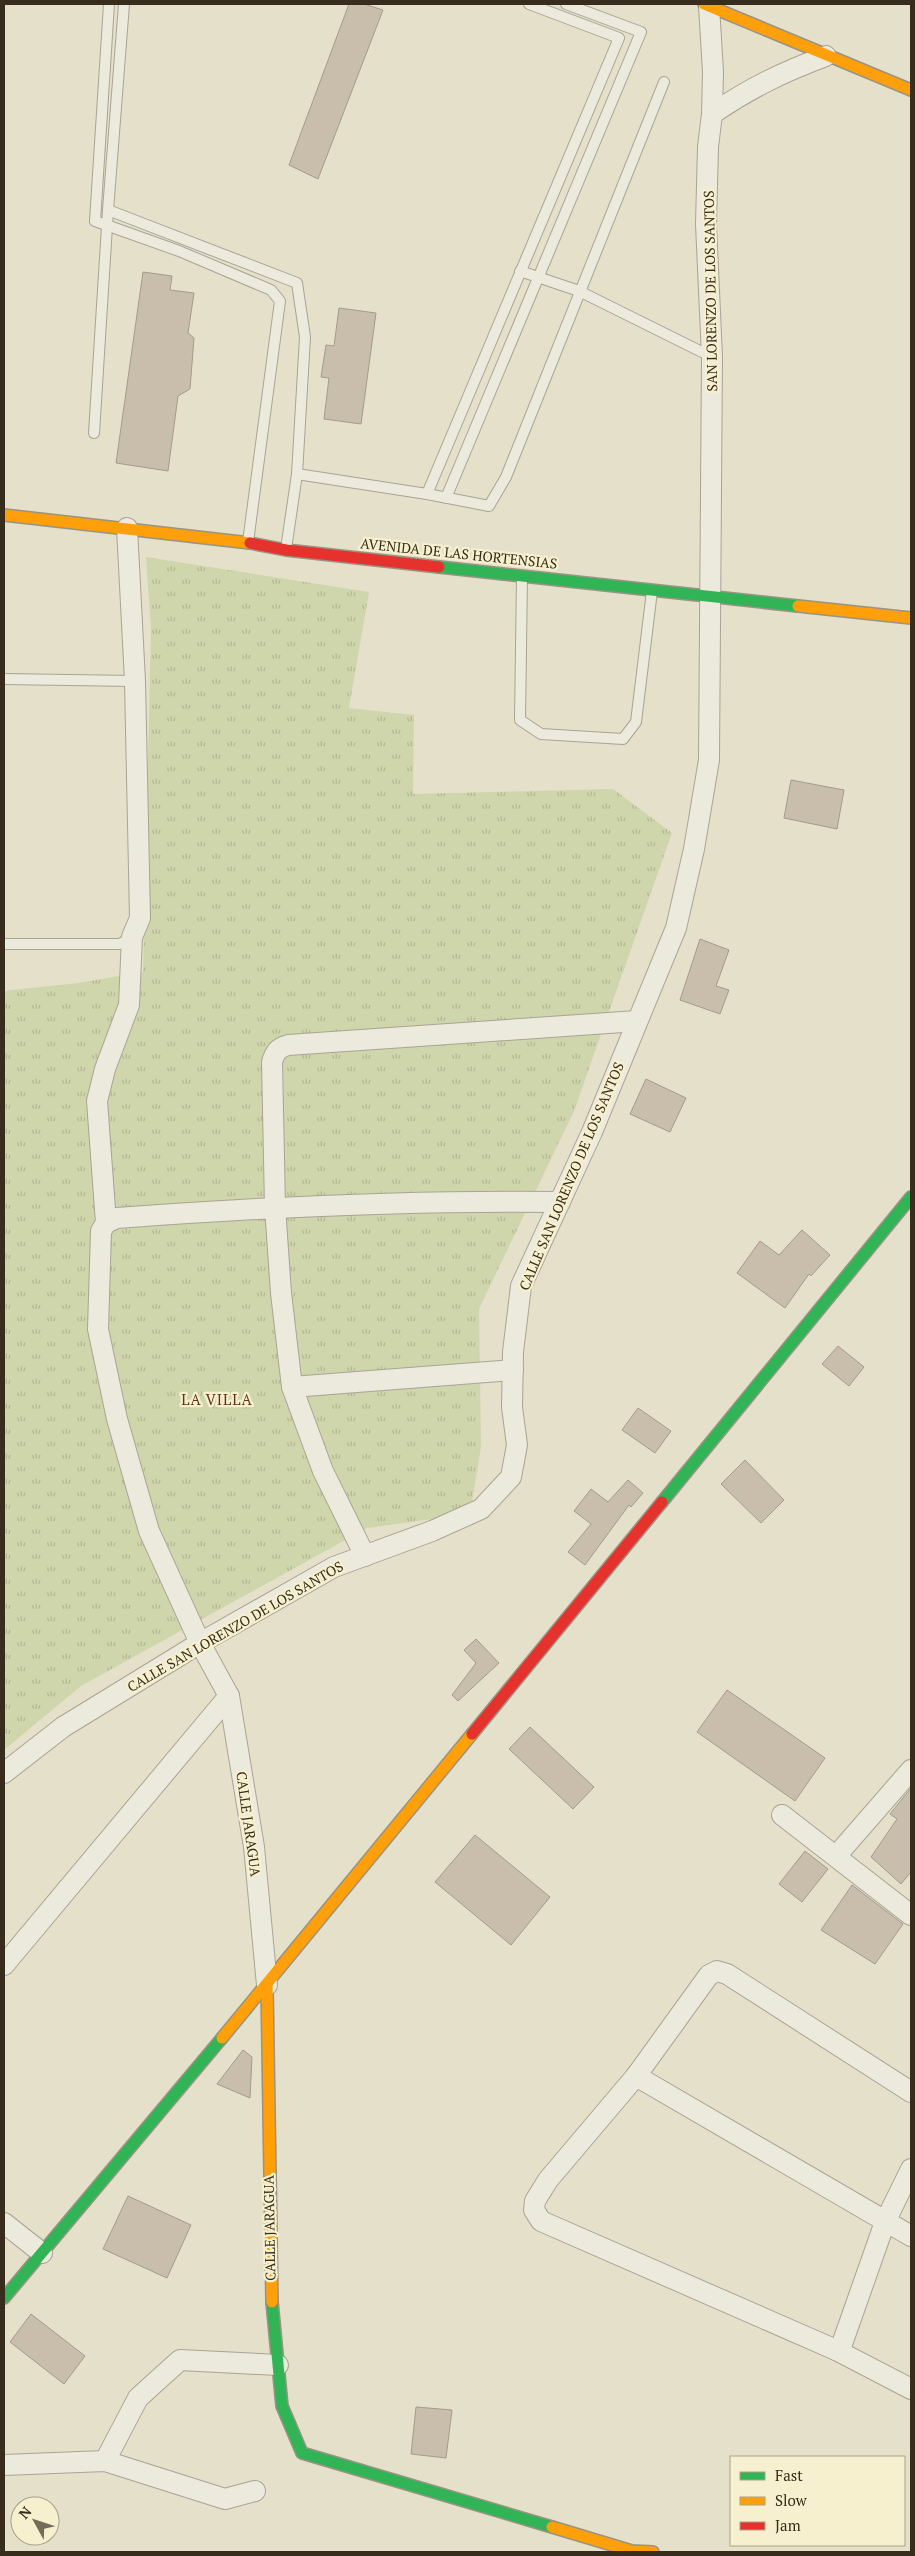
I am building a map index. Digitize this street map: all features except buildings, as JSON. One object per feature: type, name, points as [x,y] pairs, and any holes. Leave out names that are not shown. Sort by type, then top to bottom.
[{"type":"main road","points":[[706,5],[911,90]]},
{"type":"main road","name":"AVENIDA DE LAS HORTENSIAS","points":[[4,515],[248,542],[286,550],[911,618]]},
{"type":"main road","points":[[4,2298],[267,1985],[911,1197]]},
{"type":"main road","name":"CALLE JARAGUA","points":[[267,1985],[271,2293],[282,2406],[302,2453],[632,2551],[653,2552]]},
{"type":"street","name":"SAN LORENZO DE LOS SANTOS","points":[[706,5],[712,34],[712,114],[708,147],[706,224],[712,356],[710,596]]},
{"type":"street","points":[[712,114],[745,91],[778,74],[826,56]]},
{"type":"street","name":"CALLE JARAGUA","points":[[127,528],[135,681],[140,918],[132,938],[129,1005],[105,1069],[97,1101],[106,1223],[101,1231],[98,1329],[116,1419],[149,1530],[200,1644],[229,1696],[254,1847],[267,1985]]},
{"type":"street","name":"CALLE SAN LORENZO DE LOS SANTOS","points":[[4,1773],[63,1727],[200,1644],[334,1567],[481,1509],[511,1477],[517,1445],[512,1407],[513,1370],[521,1286],[592,1132],[676,928],[709,760],[710,596]]},
{"type":"street","points":[[365,1556],[323,1471],[292,1387],[281,1293],[275,1206],[272,1062],[280,1048],[297,1044],[637,1021]]},
{"type":"street","points":[[106,1223],[116,1218],[275,1206],[560,1202]]},
{"type":"street","points":[[292,1387],[513,1370]]},
{"type":"street","points":[[4,1965],[229,1696]]},
{"type":"street","points":[[836,1855],[911,1770]]},
{"type":"street","points":[[782,1815],[911,1914]]},
{"type":"street","points":[[911,2092],[727,1974],[717,1971],[709,1976],[636,2076],[548,2180],[535,2201],[534,2210],[541,2221],[836,2350],[911,2389]]},
{"type":"street","points":[[636,2076],[911,2236]]},
{"type":"street","points":[[836,2350],[842,2344],[885,2222],[911,2169]]},
{"type":"street","points":[[4,2223],[42,2253]]},
{"type":"street","points":[[105,2460],[138,2398],[180,2360],[278,2365]]},
{"type":"street","points":[[4,2465],[105,2460],[225,2499],[255,2492]]},
{"type":"lane","points":[[109,4],[94,221],[179,251],[271,290],[280,301],[248,542]]},
{"type":"lane","points":[[94,433],[108,210],[124,4]]},
{"type":"lane","points":[[427,494],[619,38],[528,4]]},
{"type":"lane","points":[[446,498],[641,32],[566,4]]},
{"type":"lane","points":[[297,474],[427,494],[489,506],[506,477],[664,82]]},
{"type":"lane","points":[[108,210],[297,283],[305,337],[297,474],[286,550]]},
{"type":"lane","points":[[520,271],[580,291],[712,356]]},
{"type":"lane","points":[[522,575],[520,720],[540,734],[623,739],[636,722],[652,590]]},
{"type":"lane","points":[[4,678],[135,681]]},
{"type":"lane","points":[[4,944],[120,944],[132,938]]},
{"type":"green space","points":[[146,557],[369,592],[349,708],[414,715],[413,794],[613,789],[672,833],[574,1111],[479,1309],[481,1447],[470,1514],[367,1528],[81,1686],[4,1750],[4,991],[78,983],[143,972],[151,628]]},
{"type":"traffic: fast","points":[[439,567],[798,606]]},
{"type":"traffic: fast","points":[[662,1502],[911,1197]]},
{"type":"traffic: fast","points":[[4,2298],[222,2038]]},
{"type":"traffic: fast","points":[[272,2302],[282,2406],[302,2453],[552,2527]]},
{"type":"traffic: slow","points":[[704,4],[911,90]]},
{"type":"traffic: slow","points":[[4,515],[250,543]]},
{"type":"traffic: slow","points":[[798,606],[911,618]]},
{"type":"traffic: slow","points":[[222,2038],[472,1734]]},
{"type":"traffic: slow","points":[[267,1985],[272,2302]]},
{"type":"traffic: slow","points":[[552,2527],[632,2551],[653,2552]]},
{"type":"traffic: jam","points":[[250,543],[286,550],[439,567]]},
{"type":"traffic: jam","points":[[472,1734],[662,1502]]},
{"type":"district","name":"LA VILLA","points":[[217,1399]]}]
